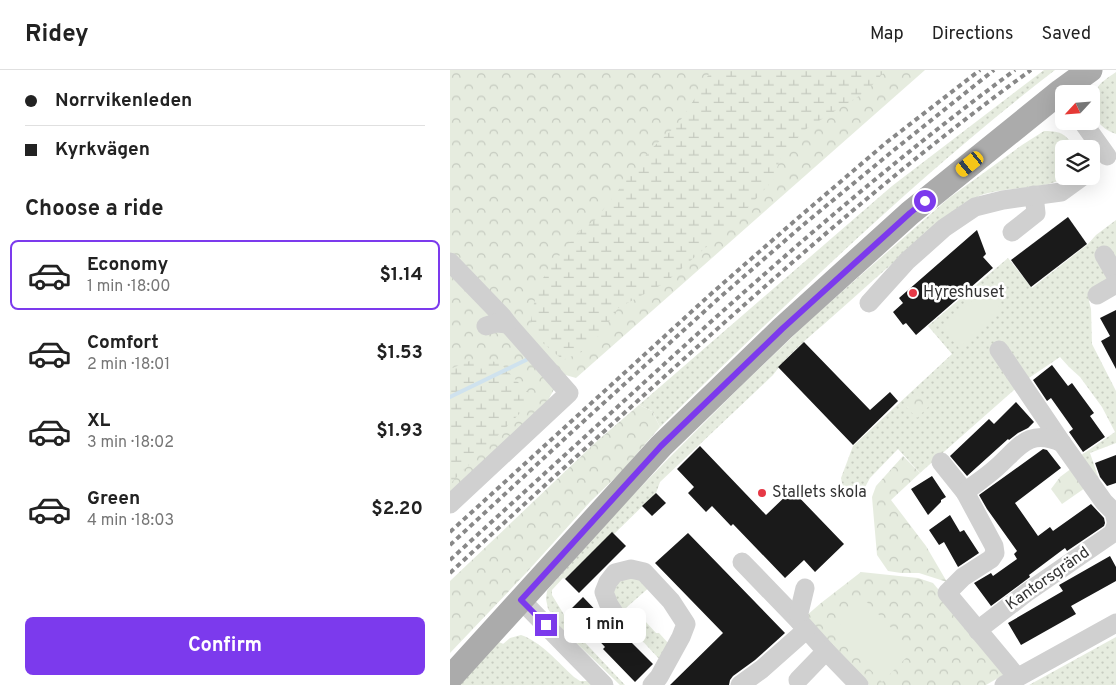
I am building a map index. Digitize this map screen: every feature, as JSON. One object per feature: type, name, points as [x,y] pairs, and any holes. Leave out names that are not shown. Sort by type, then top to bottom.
[{"type":"main road","points":[[1072,85],[1090,70]]},
{"type":"main road","points":[[450,678],[661,446],[782,329],[910,213],[1055,99]]},
{"type":"street","points":[[1090,130],[1112,154],[1100,163]]},
{"type":"street","points":[[870,303],[907,261],[944,228],[964,214],[975,208],[1003,200],[1061,192],[1071,185]]},
{"type":"street","points":[[1012,232],[1036,213],[1034,195]]},
{"type":"street","points":[[1104,255],[1116,276]]},
{"type":"street","points":[[450,262],[502,316],[569,394],[450,504]]},
{"type":"street","points":[[1097,295],[1116,284]]},
{"type":"street","points":[[486,326],[496,323],[508,324]]},
{"type":"street","points":[[999,350],[1062,443],[1104,502],[1114,512],[1116,519]]},
{"type":"street","points":[[965,492],[996,469],[1020,445],[1036,438],[1052,438],[1062,443]]},
{"type":"street","points":[[941,462],[965,492],[994,546],[995,554],[991,559],[964,577],[947,594],[978,631],[1011,681],[1116,623]]},
{"type":"street","name":"Kantorsgränd","points":[[978,631],[1026,593],[1113,533],[1116,526]]},
{"type":"street","points":[[742,562],[859,685]]},
{"type":"street","points":[[622,624],[609,605],[604,592],[608,582],[615,573],[631,569],[644,572],[670,601],[686,624],[659,677],[652,685]]},
{"type":"street","points":[[803,626],[799,613],[805,588]]},
{"type":"street","points":[[521,600],[604,685]]},
{"type":"street","points":[[740,685],[762,669],[803,626]]},
{"type":"street","points":[[798,680],[826,652]]},
{"type":"green space","points":[[450,70],[925,70],[576,378],[562,374],[543,410],[450,496]]},
{"type":"green space","points":[[711,70],[886,70],[867,91],[806,129],[781,156],[773,180],[735,222],[665,283],[618,308],[602,332],[584,351],[563,360],[537,338],[531,321],[541,281],[578,232],[595,220],[650,150],[678,124]]},
{"type":"green space","points":[[1044,70],[1055,70],[952,154],[852,243],[660,427],[652,411],[639,405],[892,186]]},
{"type":"green space","points":[[1116,72],[1116,134],[1100,123],[1100,85]]},
{"type":"green space","points":[[1044,131],[1063,134],[1069,140],[1055,140],[1055,182],[1001,190],[979,196],[934,229],[796,349],[773,375],[660,482],[656,493],[552,590],[552,595],[574,631],[625,685],[620,685],[560,627],[548,609],[547,591],[607,522],[665,462],[813,317],[949,198]]},
{"type":"green space","points":[[1116,220],[1116,281],[1093,295],[1089,301],[1092,344],[1116,391],[1116,443],[1090,453],[1103,491],[1077,458],[1115,432],[1102,407],[1080,377],[1060,357],[1023,382],[920,473],[898,449],[870,478],[863,491],[843,488],[841,478],[853,446],[952,354],[928,326],[1008,258],[1032,288]]},
{"type":"green space","points":[[985,290],[1002,310],[959,348],[941,327]]},
{"type":"green space","points":[[477,358],[500,363],[534,399],[450,484],[450,369]]},
{"type":"green space","points":[[916,394],[929,406],[917,418],[905,406]]},
{"type":"green space","points":[[639,405],[652,411],[660,427],[622,471],[590,502],[450,653],[450,581],[596,442]]},
{"type":"green space","points":[[903,456],[920,473],[891,500],[926,546],[947,582],[919,573],[888,571],[877,555],[872,497],[876,486]]},
{"type":"green space","points":[[1072,468],[1085,488],[1062,504],[1051,489],[1060,477]]},
{"type":"green space","points":[[861,572],[918,578],[933,583],[1003,667],[1005,674],[986,685],[869,685],[823,640],[806,616]]},
{"type":"green space","points":[[629,574],[652,585],[619,614],[612,590],[615,585]]},
{"type":"green space","points":[[865,600],[913,651],[882,682],[834,631]]},
{"type":"green space","points":[[634,609],[669,644],[661,661],[623,620]]},
{"type":"green space","points":[[521,635],[542,647],[574,677],[580,681],[589,681],[592,685],[457,685],[499,642],[503,644],[510,638]]},
{"type":"green space","points":[[1116,637],[1116,685],[1029,685]]},
{"type":"building","points":[[1068,217],[1087,244],[1031,287],[1011,260]]},
{"type":"building","points":[[977,230],[986,254],[983,257],[993,268],[916,335],[906,323],[903,325],[893,312],[903,303],[899,298]]},
{"type":"building","points":[[1116,310],[1116,369],[1101,341],[1110,336],[1100,318]]},
{"type":"building","points":[[804,342],[870,410],[890,392],[898,401],[853,445],[778,367]]},
{"type":"building","points":[[1052,365],[1068,386],[1072,383],[1094,413],[1090,416],[1105,437],[1083,452],[1069,432],[1073,429],[1051,398],[1047,401],[1033,380]]},
{"type":"building","points":[[1016,402],[1034,422],[1028,428],[1008,439],[967,476],[950,456],[989,419],[994,424]]},
{"type":"building","points":[[700,446],[766,515],[792,490],[844,544],[815,572],[804,560],[785,578],[733,524],[731,526],[712,506],[706,512],[688,493],[694,487],[677,469]]},
{"type":"building","points":[[1043,449],[1047,450],[1061,468],[1015,503],[1038,536],[1050,527],[1053,531],[1091,504],[1104,518],[1105,523],[1104,526],[1067,551],[1065,548],[991,606],[974,583],[991,573],[993,576],[1017,559],[1014,554],[1017,551],[979,495]]},
{"type":"building","points":[[1116,455],[1116,483],[1107,486],[1100,477],[1095,463]]},
{"type":"building","points":[[932,476],[946,497],[928,515],[911,489]]},
{"type":"building","points":[[656,493],[666,503],[652,516],[642,506]]},
{"type":"building","points":[[950,515],[960,532],[964,530],[979,553],[958,567],[944,542],[939,545],[929,530]]},
{"type":"building","points":[[612,532],[626,546],[579,593],[565,579]]},
{"type":"building","points":[[688,533],[785,633],[755,660],[733,676],[729,685],[670,685],[723,633],[655,563]]},
{"type":"building","points":[[1110,556],[1116,567],[1116,581],[1071,606],[1076,614],[1021,645],[1008,623],[1063,591],[1059,585]]},
{"type":"building","points":[[583,597],[605,620],[613,632],[617,635],[625,636],[653,664],[635,682],[603,649],[605,647],[570,610]]},
{"type":"waterway","points":[[450,397],[529,357]]},
{"type":"railway","points":[[450,532],[712,293],[798,218],[887,142],[980,70]]},
{"type":"railway","points":[[450,545],[718,299],[803,225],[994,70]]},
{"type":"railway","points":[[450,560],[775,265],[869,185],[1015,70]]},
{"type":"railway","points":[[450,573],[805,251],[939,140],[1031,70]]},
{"type":"place","name":"Hyreshuset","points":[[913,293]]},
{"type":"place","name":"Stallets skola","points":[[762,493]]},
{"type":"route","points":[[546,625],[521,600],[661,446],[782,329],[925,201]]}]
